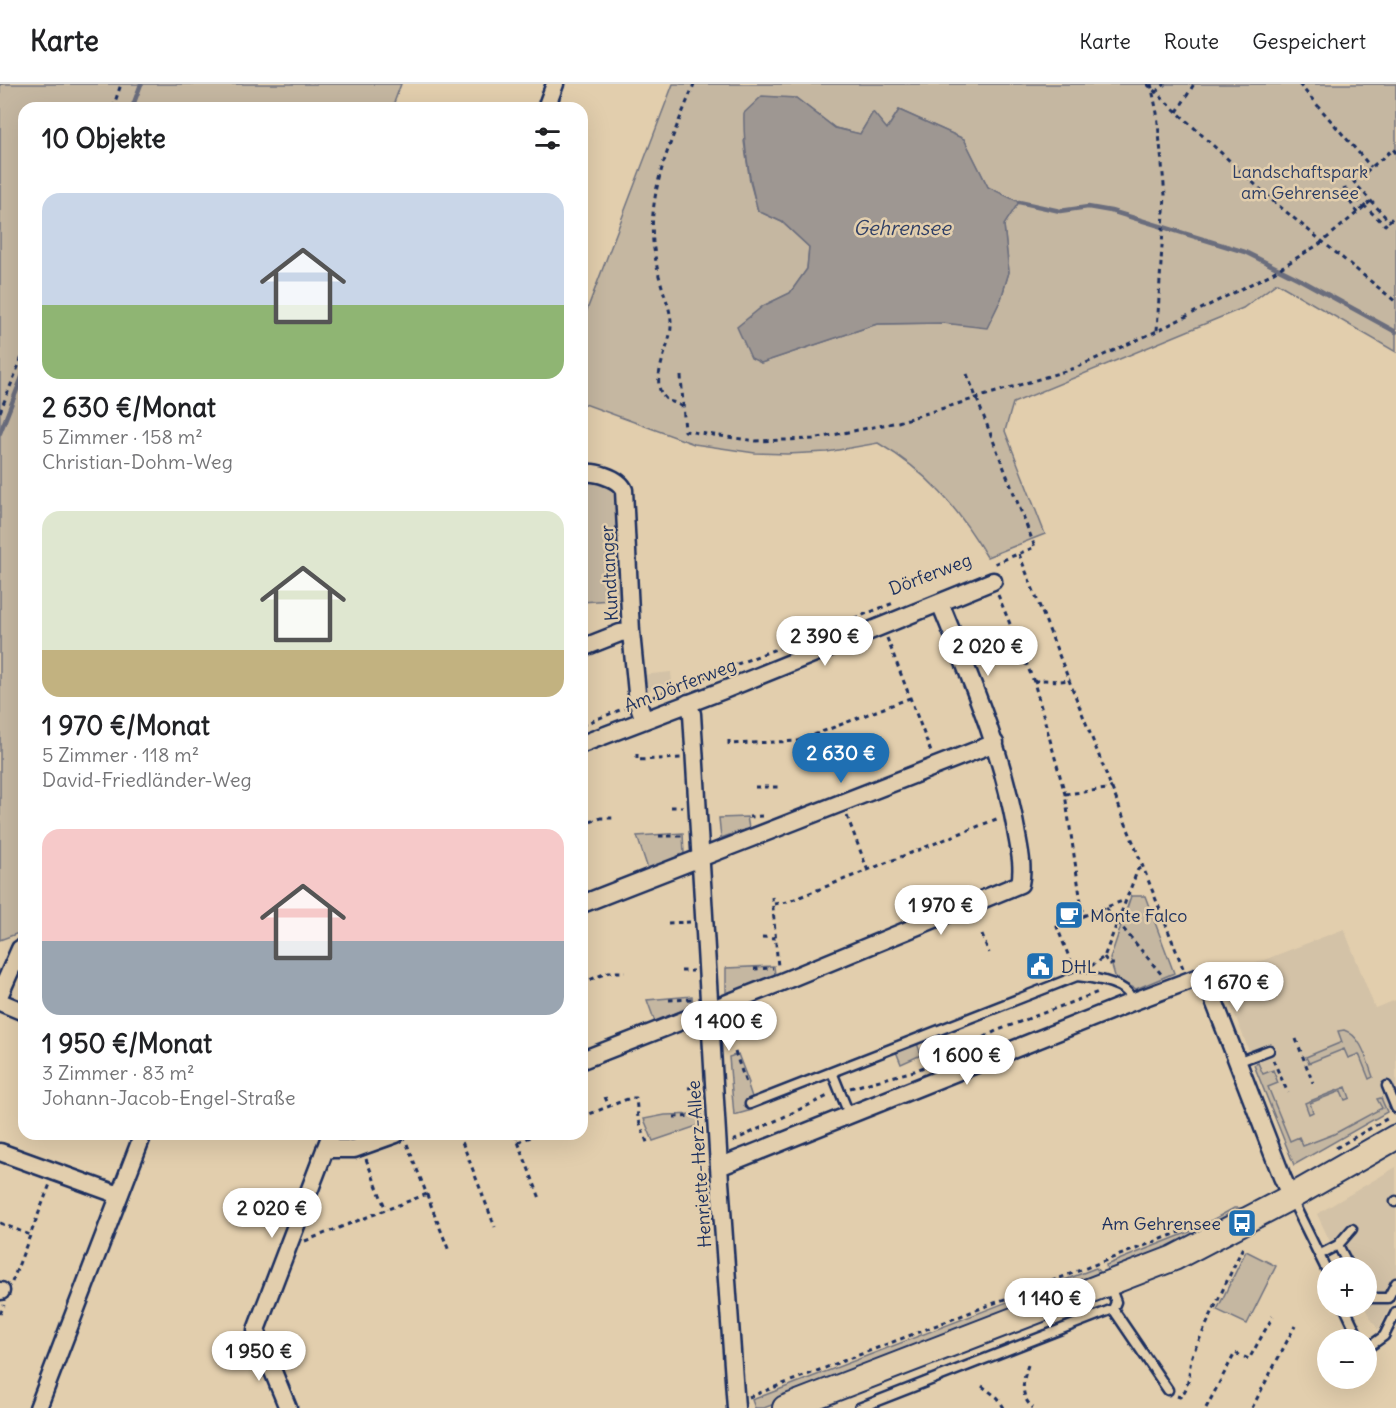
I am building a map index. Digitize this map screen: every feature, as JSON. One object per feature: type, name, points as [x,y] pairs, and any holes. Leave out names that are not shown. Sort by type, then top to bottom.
[{"type":"main road","points":[[785,1408],[1174,1258],[1291,1197],[1396,1137]]},
{"type":"street","points":[[548,102],[555,84]]},
{"type":"street","name":"Kundtanger","points":[[588,472],[616,481],[624,490],[631,632],[638,703],[644,720]]},
{"type":"street","name":"Am Dörferweg","points":[[588,742],[940,603],[992,580]]},
{"type":"street","points":[[588,1058],[710,1010],[778,975],[1020,884],[1022,873],[1013,814],[995,743],[940,603]]},
{"type":"street","name":"Kundtanger","points":[[588,646],[620,633],[631,632]]},
{"type":"street","name":"Henriette-Herz-Allee","points":[[688,703],[692,714],[719,1167],[736,1405]]},
{"type":"street","points":[[588,902],[995,743]]},
{"type":"street","points":[[0,994],[18,956]]},
{"type":"street","points":[[719,1167],[1204,975],[1291,1197]]},
{"type":"street","points":[[0,1002],[18,1010]]},
{"type":"street","points":[[38,1408],[141,1140]]},
{"type":"street","points":[[288,1408],[256,1330],[328,1141],[354,1149],[378,1140]]},
{"type":"street","points":[[0,1152],[119,1195]]},
{"type":"lane","points":[[750,1104],[1075,972],[1118,986],[1128,993],[1132,1002]]},
{"type":"lane","points":[[1237,1062],[1269,1050]]},
{"type":"lane","points":[[832,1072],[849,1114]]},
{"type":"lane","points":[[1387,1086],[1396,1108]]},
{"type":"lane","points":[[1291,1197],[1319,1255],[1338,1245],[1352,1229]]},
{"type":"lane","points":[[1338,1245],[1344,1257]]},
{"type":"lane","points":[[859,1408],[1113,1309],[1116,1302],[1109,1283]]},
{"type":"lane","points":[[1377,1298],[1388,1298],[1396,1283]]},
{"type":"lane","points":[[1113,1309],[1127,1326],[1171,1393]]},
{"type":"lane","points":[[1377,1341],[1384,1336],[1396,1312]]},
{"type":"path","points":[[115,102],[121,84]]},
{"type":"path","points":[[682,407],[668,401],[660,390],[660,370],[668,345],[671,325],[668,303],[656,262],[653,240],[653,204],[661,168],[694,84]]},
{"type":"path","points":[[1156,92],[1165,84]]},
{"type":"path","points":[[1177,112],[1194,84]]},
{"type":"path","points":[[1299,84],[1371,167]]},
{"type":"path","points":[[1150,85],[1273,201],[1321,243],[1396,302]]},
{"type":"path","points":[[1150,85],[1157,113],[1165,195],[1157,332]]},
{"type":"path","points":[[1389,221],[1354,182],[1392,149],[1396,153]]},
{"type":"path","points":[[1357,213],[1343,190],[1346,189],[1385,225],[1396,215]]},
{"type":"path","points":[[681,376],[685,431],[756,441],[786,442],[898,422],[1075,368],[1157,332],[1291,262],[1321,243],[1371,201]]},
{"type":"path","points":[[0,412],[18,367]]},
{"type":"path","points":[[967,374],[1035,548],[1019,554],[1187,980]]},
{"type":"path","name":"Dörferweg","points":[[992,580],[1019,554]]},
{"type":"path","points":[[992,580],[1034,682],[1065,794],[1083,916]]},
{"type":"path","points":[[993,602],[1000,599]]},
{"type":"path","name":"Dörferweg","points":[[588,723],[901,600]]},
{"type":"path","points":[[881,626],[937,766]]},
{"type":"path","points":[[1034,682],[1042,679],[1064,681],[1070,679]]},
{"type":"path","points":[[729,740],[729,744],[798,741],[910,698]]},
{"type":"path","points":[[660,753],[660,759]]},
{"type":"path","points":[[637,754],[637,760],[682,758]]},
{"type":"path","points":[[755,787],[779,787]]},
{"type":"path","points":[[1065,794],[1112,787]]},
{"type":"path","points":[[842,802],[868,871]]},
{"type":"path","points":[[671,807],[685,807]]},
{"type":"path","points":[[774,904],[781,904],[1013,814]]},
{"type":"path","points":[[588,823],[601,818],[615,818]]},
{"type":"path","points":[[660,836],[687,836]]},
{"type":"path","points":[[1125,900],[1056,928],[1075,972],[1104,957],[1138,869],[1143,868]]},
{"type":"path","points":[[754,969],[778,975],[777,938],[772,897]]},
{"type":"path","points":[[1106,908],[1165,979]]},
{"type":"path","points":[[668,923],[692,922]]},
{"type":"path","points":[[982,935],[989,953]]},
{"type":"path","points":[[762,937],[777,938]]},
{"type":"path","points":[[1104,957],[1109,964],[1114,964]]},
{"type":"path","points":[[681,971],[694,971]]},
{"type":"path","points":[[588,981],[609,972],[625,972]]},
{"type":"path","points":[[731,1141],[840,1090],[914,1071],[948,1057],[996,1031],[1118,986]]},
{"type":"path","points":[[669,1000],[696,999]]},
{"type":"path","points":[[1296,1039],[1313,1083]]},
{"type":"path","points":[[1269,1050],[1281,1083],[1288,1093]]},
{"type":"path","points":[[735,1052],[746,1083]]},
{"type":"path","points":[[688,1088],[701,1087]]},
{"type":"path","points":[[605,1097],[609,1106]]},
{"type":"path","points":[[588,1115],[636,1098],[638,1118],[648,1145]]},
{"type":"path","points":[[1339,1146],[1396,1113]]},
{"type":"path","points":[[674,1117],[703,1116]]},
{"type":"path","points":[[405,1140],[449,1251]]},
{"type":"path","points":[[461,1140],[495,1227]]},
{"type":"path","points":[[523,1140],[518,1142],[541,1202]]},
{"type":"path","points":[[361,1146],[386,1210]]},
{"type":"path","points":[[0,1314],[4,1293],[55,1171]]},
{"type":"path","points":[[292,1236],[306,1241],[427,1194]]},
{"type":"path","points":[[404,1195],[407,1202]]},
{"type":"path","points":[[0,1223],[30,1235]]},
{"type":"path","points":[[736,1405],[1187,1229]]},
{"type":"path","points":[[1171,1393],[1180,1396],[1187,1386],[1189,1362],[1243,1247]]},
{"type":"path","points":[[1206,1408],[1235,1353],[1249,1359],[1273,1316]]},
{"type":"path","points":[[1252,1408],[1295,1326]]},
{"type":"path","points":[[1025,1408],[1031,1407],[1024,1395],[1023,1384],[1028,1365]]},
{"type":"path","points":[[982,1386],[998,1398],[1004,1408]]},
{"type":"shaded area","points":[[671,672],[672,682],[642,693],[642,675]]},
{"type":"shaded area","points":[[1344,929],[1375,1008],[1396,1000],[1396,1107],[1298,1163],[1292,1160],[1220,977]]},
{"type":"shaded area","points":[[1396,1167],[1396,1295],[1378,1330],[1370,1317],[1377,1317],[1377,1257],[1337,1257],[1317,1214]]},
{"type":"green space","points":[[0,84],[401,84],[394,102],[18,102],[18,933],[0,940]]},
{"type":"green space","name":"Landschaftspark am Gehrensee","points":[[673,84],[1396,84],[1396,352],[1277,283],[1243,308],[1013,403],[1005,431],[1045,534],[987,557],[965,523],[940,492],[912,466],[878,443],[827,452],[787,454],[755,453],[694,444],[588,405],[588,307]],"holes":[[[796,98],[835,128],[860,134],[873,113],[887,129],[899,110],[964,139],[1004,225],[1009,272],[1001,299],[987,327],[943,323],[877,324],[761,363],[763,306],[790,293],[807,269],[809,247],[782,222],[758,211],[750,182],[744,141]]]},
{"type":"green space","points":[[588,478],[619,490],[625,599],[588,602]]},
{"type":"green space","points":[[747,817],[749,828],[721,838],[719,818]]},
{"type":"green space","points":[[683,833],[684,854],[648,869],[637,836]]},
{"type":"green space","points":[[1131,896],[1145,896],[1174,973],[1136,989],[1115,976],[1110,959]]},
{"type":"green space","points":[[774,966],[775,975],[726,995],[726,968]]},
{"type":"green space","points":[[692,996],[693,1006],[655,1022],[647,1000]]},
{"type":"green space","points":[[1344,1030],[1360,1043],[1373,1077],[1369,1079],[1359,1054],[1348,1058],[1344,1049],[1309,1063],[1306,1057],[1342,1042],[1338,1031]]},
{"type":"green space","points":[[916,1040],[921,1055],[901,1064],[895,1049]]},
{"type":"green space","points":[[738,1054],[749,1083],[752,1097],[748,1099],[752,1110],[734,1115],[729,1057]]},
{"type":"green space","points":[[1258,1063],[1263,1074],[1273,1070],[1278,1083],[1268,1087],[1290,1141],[1299,1137],[1303,1146],[1334,1134],[1382,1108],[1377,1099],[1381,1098],[1387,1112],[1294,1165],[1254,1065]]},
{"type":"green space","points":[[1346,1087],[1350,1098],[1345,1100],[1341,1091],[1310,1103],[1313,1112],[1309,1114],[1305,1103]]},
{"type":"green space","points":[[699,1114],[700,1125],[653,1141],[644,1119],[665,1115]]},
{"type":"green space","points":[[1234,1208],[1245,1208],[1168,1252],[1108,1275],[1106,1265],[1194,1230]]},
{"type":"green space","points":[[1246,1251],[1276,1266],[1247,1324],[1217,1310]]},
{"type":"green space","points":[[1096,1268],[1103,1277],[764,1408],[755,1408],[752,1400]]},
{"type":"water","name":"Gehrensee","points":[[762,96],[796,98],[835,128],[860,134],[873,112],[887,129],[899,110],[964,139],[988,187],[1019,202],[1004,225],[1009,272],[1001,299],[987,328],[943,323],[877,324],[761,363],[751,358],[737,327],[763,306],[790,293],[807,269],[809,247],[782,222],[758,211],[747,162],[744,113]]},
{"type":"waterway","points":[[134,102],[141,84]]},
{"type":"waterway","points":[[1019,202],[1060,211],[1088,207],[1111,211],[1245,252],[1396,332]]},
{"type":"waterway","points":[[0,433],[18,387]]},
{"type":"place","name":"Monte Falco","points":[[1069,915]]},
{"type":"place","name":"DHL","points":[[1040,966]]},
{"type":"place","name":"Am Gehrensee","points":[[1242,1223]]}]
